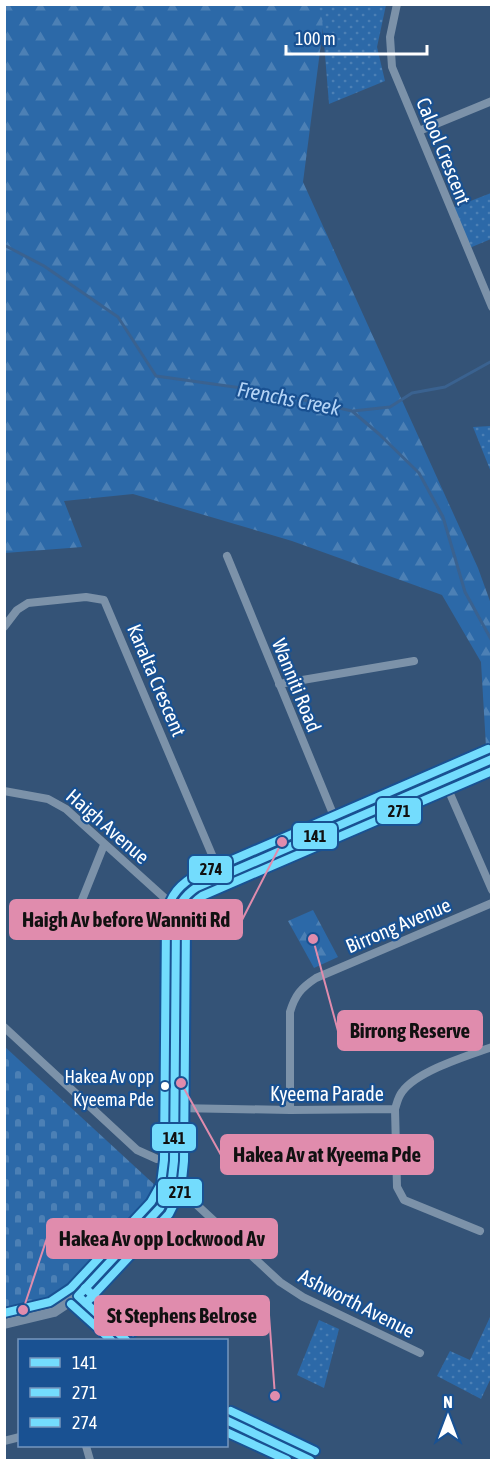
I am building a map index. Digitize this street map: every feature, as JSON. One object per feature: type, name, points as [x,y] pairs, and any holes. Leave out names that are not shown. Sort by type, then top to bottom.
[{"type":"street","name":"Calool Crescent","points":[[397,4],[390,38],[392,68],[492,306]]},
{"type":"street","points":[[419,131],[492,101]]},
{"type":"street","name":"Wanniti Road","points":[[226,556],[338,826]]},
{"type":"street","name":"Karalta Crescent","points":[[4,627],[17,609],[28,603],[86,597],[104,600],[221,876]]},
{"type":"street","points":[[279,684],[414,661]]},
{"type":"street","points":[[4,1324],[54,1312],[78,1296],[160,1208],[171,1187],[175,1108],[176,922],[178,907],[186,893],[492,759]]},
{"type":"street","points":[[444,780],[492,890]]},
{"type":"street","name":"Haigh Avenue","points":[[4,791],[48,799],[66,809],[168,902],[178,907]]},
{"type":"street","points":[[82,914],[82,900],[104,845]]},
{"type":"street","name":"Birrong Avenue","points":[[290,1110],[290,1012],[295,997],[304,986],[316,978],[492,903]]},
{"type":"street","points":[[4,1027],[137,1150],[157,1159],[174,1161]]},
{"type":"street","name":"Kyeema Parade","points":[[175,1108],[395,1109],[400,1094],[409,1083],[442,1066],[492,1047]]},
{"type":"street","points":[[395,1109],[397,1187],[404,1200],[480,1232]]},
{"type":"street","name":"Ashworth Avenue","points":[[171,1187],[184,1192],[280,1282],[303,1297],[420,1353]]},
{"type":"street","points":[[78,1296],[124,1339]]},
{"type":"street","points":[[228,1421],[310,1461]]},
{"type":"green space","points":[[5,5],[326,5],[303,182],[478,568],[491,604],[491,744],[486,747],[481,662],[442,595],[292,541],[133,494],[64,501],[82,547],[5,553]]},
{"type":"green space","points":[[317,5],[386,5],[377,47],[385,81],[329,104],[322,18]]},
{"type":"green space","points":[[491,193],[491,239],[467,249],[450,209]]},
{"type":"green space","points":[[492,426],[491,472],[473,427]]},
{"type":"green space","points":[[313,910],[338,957],[314,968],[288,921]]},
{"type":"green space","points":[[4,1046],[157,1187],[148,1203],[61,1299],[5,1312]]},
{"type":"green space","points":[[491,1315],[491,1378],[481,1399],[437,1376],[450,1351],[470,1360]]},
{"type":"green space","points":[[319,1320],[339,1329],[324,1388],[297,1375]]},
{"type":"waterway","name":"Frenchs Creek","points":[[4,245],[44,266],[118,317],[156,376],[263,391],[326,405]]},
{"type":"waterway","points":[[353,411],[390,407],[412,393],[445,387],[492,361]]},
{"type":"waterway","name":"Frenchs Creek","points":[[339,408],[352,411],[419,473],[443,517],[465,592],[492,641]]},
{"type":"transit line","name":"274","points":[[4,1313],[50,1302],[71,1288],[151,1202],[161,1184],[164,1160],[166,922],[170,901],[181,886],[193,877],[488,749]]},
{"type":"transit line","name":"141","points":[[78,1296],[160,1208],[171,1187],[174,1161],[176,922],[178,911],[185,898],[197,887],[492,759]]},
{"type":"transit line","name":"271","points":[[86,1303],[169,1214],[181,1190],[184,1161],[186,923],[193,904],[202,896],[492,771]]},
{"type":"transit line","name":"274","points":[[85,1288],[133,1332]]},
{"type":"transit line","name":"141","points":[[78,1296],[125,1339]]},
{"type":"transit line","name":"271","points":[[71,1304],[110,1339]]},
{"type":"transit line","name":"274","points":[[231,1411],[315,1451]]},
{"type":"transit line","name":"141","points":[[228,1421],[310,1460]]},
{"type":"transit line","name":"271","points":[[228,1433],[287,1460]]},
{"type":"place","name":"Haigh Av before Wanniti Rd","points":[[282,842]]},
{"type":"place","name":"Birrong Reserve","points":[[313,939]]},
{"type":"place","name":"Hakea Av at Kyeema Pde","points":[[181,1083]]},
{"type":"place","name":"Hakea Av opp Kyeema Pde","points":[[165,1086]]},
{"type":"place","name":"Hakea Av opp Lockwood Av","points":[[23,1310]]},
{"type":"place","name":"St Stephens Belrose","points":[[275,1396]]}]
